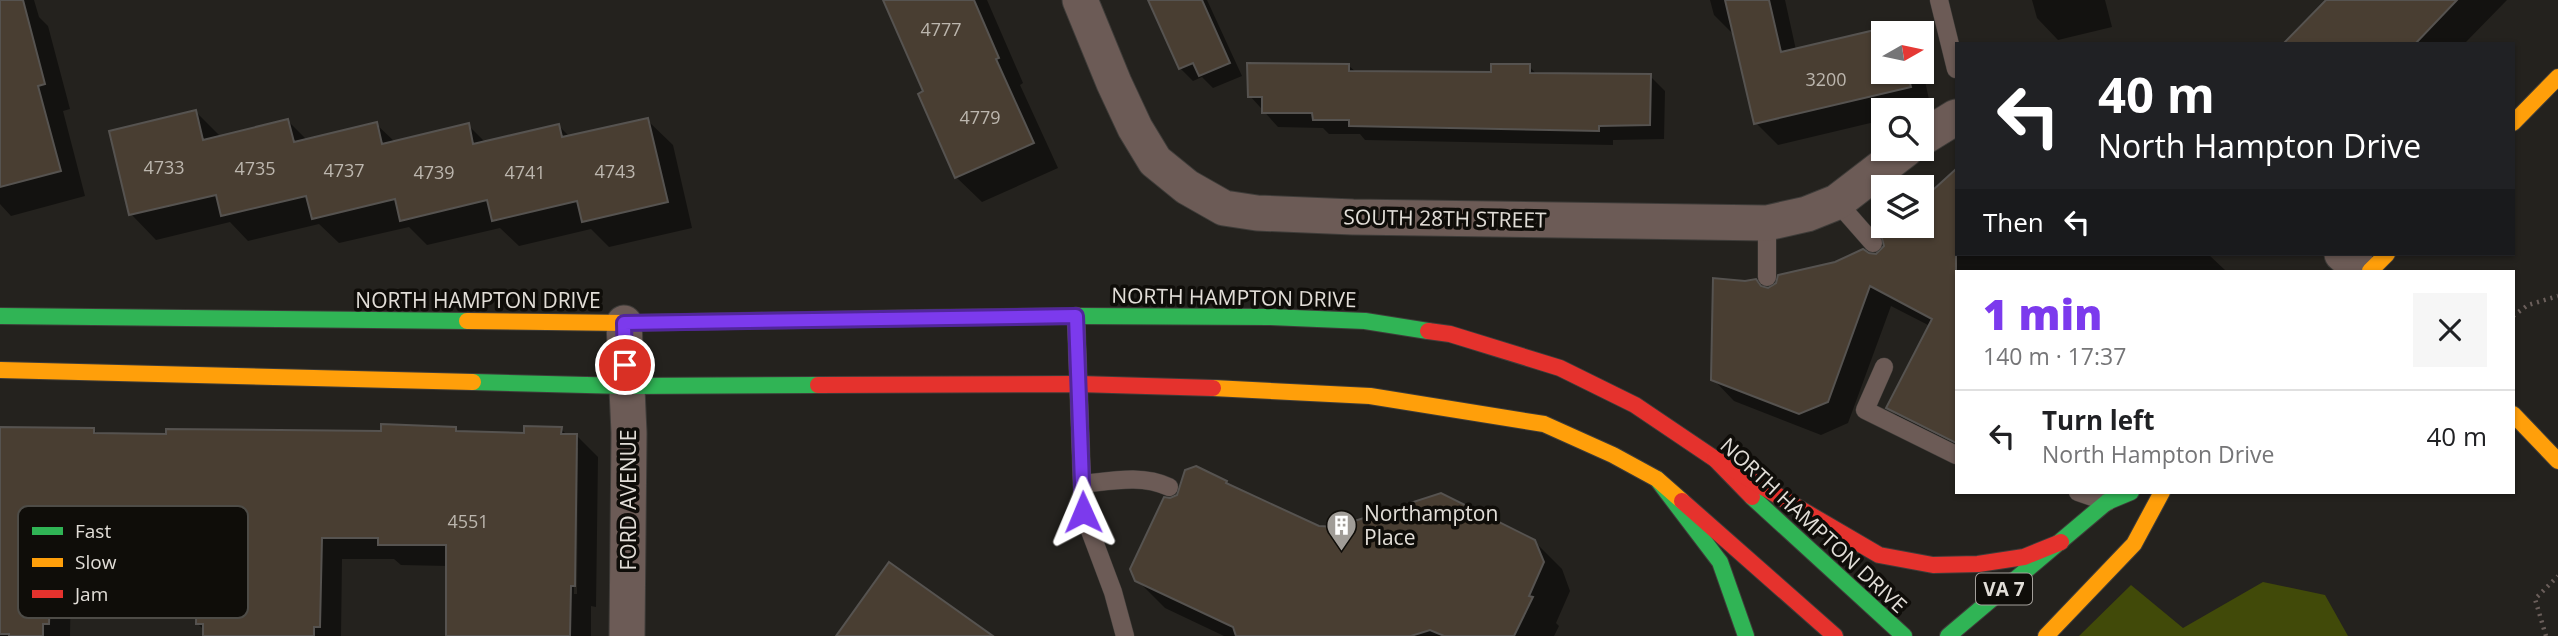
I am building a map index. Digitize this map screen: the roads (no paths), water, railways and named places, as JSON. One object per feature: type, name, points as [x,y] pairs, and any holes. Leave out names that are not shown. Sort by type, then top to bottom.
[{"type":"street","name":"SOUTH 28TH STREET","points":[[1080,0],[1135,128],[1155,161],[1187,187],[1224,208],[1257,213],[1353,217],[1767,223],[1807,214],[1837,202],[1890,161]]},
{"type":"street","points":[[2515,121],[2558,77]]},
{"type":"street","points":[[1934,131],[1955,118]]},
{"type":"street","points":[[2344,256],[2361,270]]},
{"type":"street","points":[[2371,270],[2385,256]]},
{"type":"street","name":"NORTH HAMPTON DRIVE","points":[[0,316],[624,323],[1076,316],[1270,317],[1365,321],[1450,334],[1560,368],[1635,405],[1715,458],[1763,509],[1904,636]]},
{"type":"street","name":"FORD AVENUE","points":[[624,323],[629,433],[627,636]]},
{"type":"street","points":[[0,370],[625,386],[1079,384],[1276,390],[1370,396],[1544,424],[1657,479],[1835,636]]},
{"type":"street","points":[[2515,416],[2558,461]]},
{"type":"street","points":[[1715,458],[1879,555],[1933,565],[1978,564],[2024,557],[2061,542]]},
{"type":"street","points":[[1657,479],[1720,562],[1746,636]]},
{"type":"street","name":"VA 7","points":[[1948,636],[2107,502],[2125,494]]},
{"type":"street","points":[[2046,636],[2134,544],[2161,494]]},
{"type":"lane","points":[[1939,0],[1955,65]]},
{"type":"lane","points":[[1837,202],[1872,243]]},
{"type":"lane","points":[[1767,223],[1767,277]]},
{"type":"lane","points":[[1076,316],[1083,512],[1113,592],[1125,636]]},
{"type":"lane","points":[[1884,367],[1865,410],[1955,455]]},
{"type":"lane","points":[[1082,484],[1129,479],[1159,482],[1169,487]]},
{"type":"lane","points":[[2084,494],[2107,502]]},
{"type":"place","name":"Northampton Place","points":[[1341,552]]}]
